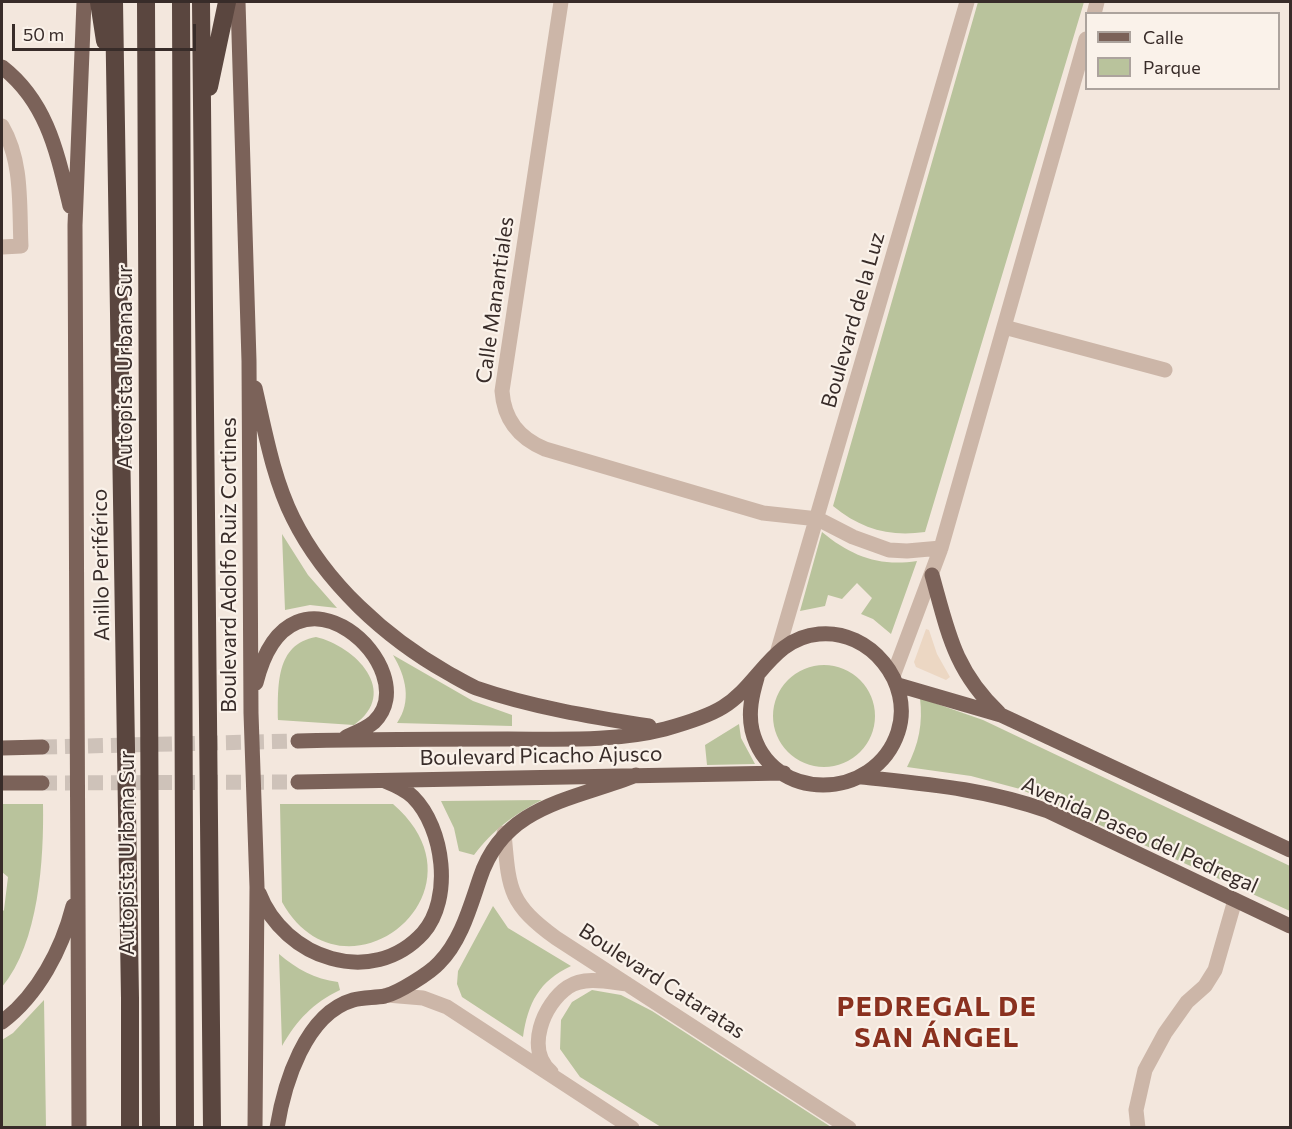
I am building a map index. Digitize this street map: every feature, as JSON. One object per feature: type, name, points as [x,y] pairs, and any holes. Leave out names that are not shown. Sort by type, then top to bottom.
[{"type":"highway","points":[[99,2],[116,111]]},
{"type":"highway","name":"Anillo Periférico","points":[[114,2],[130,998],[130,1128]]},
{"type":"highway","name":"Autopista Urbana Sur","points":[[146,2],[151,1128]]},
{"type":"highway","points":[[181,2],[185,1128]]},
{"type":"highway","points":[[201,2],[213,1128]]},
{"type":"highway","points":[[201,121],[227,2]]},
{"type":"highway","points":[[118,1128],[130,998]]},
{"type":"main road","points":[[79,1128],[75,225],[84,2]]},
{"type":"main road","name":"Boulevard Adolfo Ruiz Cortines","points":[[238,2],[249,361],[251,713],[257,887],[255,1128]]},
{"type":"main road","points":[[2,67],[21,83],[42,113],[55,146],[75,225]]},
{"type":"main road","points":[[249,361],[273,464],[293,518],[319,561],[354,600],[412,653],[475,687],[591,717],[663,729]]},
{"type":"main road","points":[[932,575],[952,646],[962,670],[978,693],[1001,715]]},
{"type":"main road","points":[[251,713],[258,675],[274,639],[297,620],[323,618],[359,639],[377,658],[384,672],[386,689],[381,711],[375,721],[341,740]]},
{"type":"main road","points":[[819,634],[842,635],[862,644],[880,657],[896,681],[902,710],[899,730],[891,749],[878,765],[862,777],[843,784],[822,786],[802,782],[784,773],[764,755],[753,731],[750,704],[757,678],[766,663],[778,650],[798,639],[819,634]]},
{"type":"main road","name":"Boulevard Picacho Ajusco","points":[[298,741],[590,739],[663,729],[723,707],[757,678]]},
{"type":"main road","points":[[896,681],[1001,715],[1290,850]]},
{"type":"main road","points":[[2,748],[42,747]]},
{"type":"main road","name":"Boulevard Picacho Ajusco","points":[[298,782],[784,773]]},
{"type":"main road","points":[[277,1128],[290,1072],[315,1029],[337,1009],[351,1001],[387,995],[428,973],[448,953],[475,896],[488,859],[504,833],[547,806],[636,775]]},
{"type":"main road","name":"Avenida Paseo del Pedregal","points":[[862,777],[967,789],[1048,811],[1290,926]]},
{"type":"main road","points":[[257,887],[264,905],[283,932],[307,951],[321,957],[368,960],[407,948],[425,931],[435,911],[440,888],[438,846],[428,817],[412,796],[380,779]]},
{"type":"main road","points":[[2,783],[42,783]]},
{"type":"main road","points":[[2,1022],[14,1012],[49,966],[61,941],[78,888]]},
{"type":"street","name":"Calle Manantiales","points":[[561,2],[502,391],[507,415],[522,436],[545,448],[763,513],[818,519]]},
{"type":"street","name":"Boulevard de la Luz","points":[[778,650],[967,2]]},
{"type":"street","points":[[896,681],[941,548],[1085,43]]},
{"type":"street","points":[[2,126],[10,141],[17,166],[21,246],[2,247]]},
{"type":"street","points":[[1004,327],[1166,370]]},
{"type":"street","points":[[818,519],[853,537],[889,550],[941,548]]},
{"type":"street","name":"Boulevard Cataratas","points":[[504,833],[508,882],[517,903],[530,918],[556,938],[849,1128]]},
{"type":"street","points":[[1138,1128],[1136,1110],[1145,1070],[1165,1033],[1187,1002],[1205,986],[1215,970],[1235,900]]},
{"type":"street","points":[[566,1085],[545,1067],[537,1039],[547,1011],[568,987],[589,980],[630,985]]},
{"type":"street","points":[[387,995],[423,998],[447,1007],[632,1128]]},
{"type":"green space","points":[[978,2],[1084,2],[925,532],[899,533],[876,530],[854,520],[833,506]]},
{"type":"green space","points":[[822,532],[844,548],[866,558],[890,562],[917,561],[891,634],[873,619],[861,614],[872,598],[857,583],[842,599],[828,595],[825,606],[800,611]]},
{"type":"green space","points":[[282,534],[308,575],[337,608],[310,605],[285,610]]},
{"type":"green space","points":[[316,637],[331,642],[358,660],[373,685],[373,699],[367,712],[354,725],[278,720],[279,681],[286,658],[293,648],[303,641]]},
{"type":"green space","points":[[393,655],[473,701],[512,715],[512,726],[397,723],[405,706],[406,689]]},
{"type":"green space","points":[[824,665],[843,669],[860,680],[871,697],[875,716],[871,735],[860,752],[843,763],[824,767],[805,763],[788,752],[777,735],[773,716],[777,697],[788,680],[805,669]]},
{"type":"green space","points":[[920,698],[983,720],[1290,866],[1290,911],[1020,789],[971,776],[907,767],[915,750],[919,733]]},
{"type":"green space","points":[[739,724],[741,738],[755,764],[707,765],[705,745]]},
{"type":"green space","points":[[542,800],[505,823],[474,855],[459,851],[454,828],[441,801]]},
{"type":"green space","points":[[2,804],[43,804],[43,826],[37,900],[31,924],[24,948],[2,987],[2,912],[8,877],[2,872]]},
{"type":"green space","points":[[280,804],[393,804],[420,838],[428,872],[419,903],[399,928],[371,943],[340,946],[309,933],[282,902]]},
{"type":"green space","points":[[493,906],[508,928],[571,966],[551,979],[537,994],[528,1014],[523,1037],[462,997],[457,984],[458,971]]},
{"type":"green space","points":[[279,954],[306,972],[338,982],[340,990],[306,1013],[282,1046]]},
{"type":"green space","points":[[592,990],[621,995],[652,1011],[831,1127],[661,1127],[580,1077],[560,1049],[561,1020],[572,1002]]},
{"type":"green space","points":[[44,1000],[46,1127],[2,1127],[2,1040],[13,1033]]},
{"type":"shaded area","points":[[926,629],[929,630],[937,654],[950,677],[946,680],[916,667],[914,662]]},
{"type":"tunnel","points":[[42,747],[298,741]]},
{"type":"tunnel","points":[[42,783],[298,782]]},
{"type":"district","name":"PEDREGAL DE SAN ÁNGEL","points":[[937,1022]]}]
